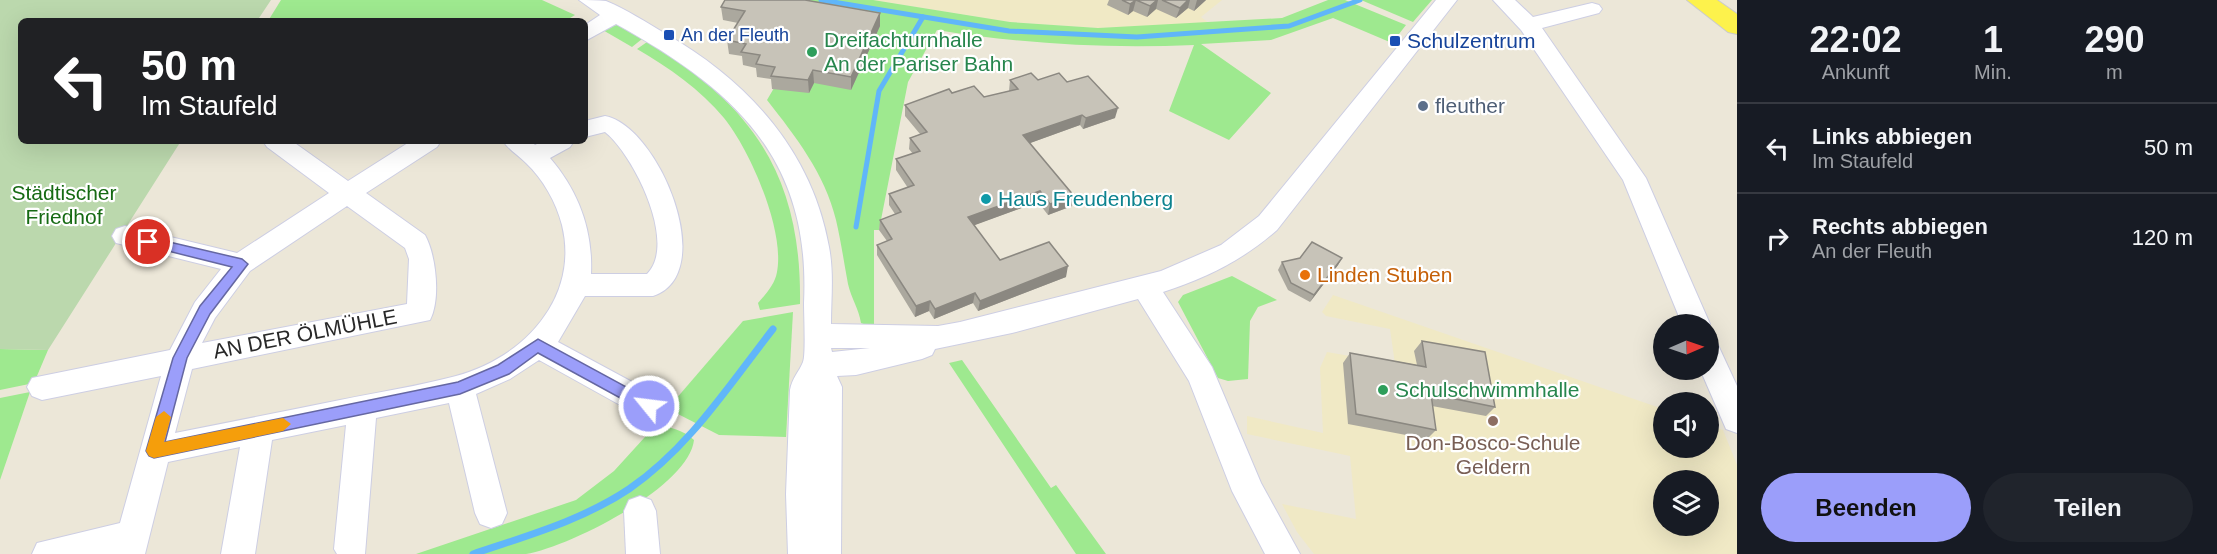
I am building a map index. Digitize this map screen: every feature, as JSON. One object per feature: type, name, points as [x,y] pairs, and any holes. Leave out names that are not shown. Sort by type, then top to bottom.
[{"type":"main road","points":[[1700,0],[1737,26]]},
{"type":"street","points":[[588,0],[713,75],[744,104],[776,144],[799,186],[813,230],[818,268],[818,350],[827,387],[824,554]]},
{"type":"street","points":[[818,350],[878,359],[923,347],[938,338],[1000,325],[1144,287],[1211,263],[1257,234],[1277,213],[1448,0]]},
{"type":"street","points":[[1503,0],[1529,25],[1634,178],[1692,314]]},
{"type":"street","points":[[1529,25],[1592,9]]},
{"type":"street","points":[[588,32],[615,15]]},
{"type":"street","points":[[575,285],[653,285],[660,281],[668,267],[664,210],[648,169],[614,127],[601,124],[588,128]]},
{"type":"street","points":[[279,144],[349,192]]},
{"type":"street","points":[[49,554],[131,545],[180,358],[205,310],[242,264],[419,144]]},
{"type":"street","points":[[525,148],[546,144]]},
{"type":"street","points":[[154,451],[460,388],[504,369],[538,345],[564,312],[575,285],[578,247],[572,214],[560,186],[525,148]]},
{"type":"street","name":"AN DER ÖLMÜHLE","points":[[180,358],[420,312],[422,259],[416,242],[349,192]]},
{"type":"street","points":[[125,236],[242,264]]},
{"type":"street","points":[[1144,287],[1202,376],[1248,491],[1283,554]]},
{"type":"street","points":[[538,345],[649,406]]},
{"type":"street","points":[[805,554],[802,494],[805,390],[807,378],[818,350]]},
{"type":"street","points":[[42,387],[180,358]]},
{"type":"street","points":[[1719,378],[1737,420]]},
{"type":"street","points":[[460,388],[491,513]]},
{"type":"street","points":[[351,549],[362,409]]},
{"type":"street","points":[[238,554],[258,429]]},
{"type":"street","points":[[640,512],[643,554]]},
{"type":"shaded area","points":[[873,0],[1222,0],[1201,17],[1210,24],[1098,28],[1010,22]]},
{"type":"shaded area","name":"Don-Bosco-Schule Geldern","points":[[1333,295],[1653,406],[1653,458],[1719,458],[1719,429],[1723,430],[1737,465],[1737,554],[1314,554],[1297,532],[1282,504],[1356,519],[1350,456],[1247,434],[1247,416],[1323,433],[1320,368],[1327,352],[1395,364],[1390,329],[1326,316],[1322,312]]},
{"type":"green space","name":"Städtischer Friedhof","points":[[0,0],[271,0],[259,18],[18,18],[18,144],[179,144],[48,350],[0,349]]},
{"type":"green space","points":[[281,0],[542,0],[575,15],[570,18],[270,18]]},
{"type":"green space","points":[[731,0],[873,0],[1010,22],[1098,28],[1282,18],[1328,0],[1345,0],[1406,25],[1392,43],[1333,18],[1271,40],[1201,44],[1271,93],[1229,140],[1169,111],[1194,45],[1065,44],[1001,39],[937,30],[908,82],[879,230],[874,230],[874,328],[861,323],[849,289],[836,220],[825,187],[799,142],[767,100],[781,76]]},
{"type":"green space","points":[[1361,0],[1432,0],[1413,22]]},
{"type":"green space","points":[[617,25],[642,39],[632,47],[601,29]]},
{"type":"green space","points":[[647,42],[684,66],[716,92],[743,119],[764,149],[781,182],[792,219],[798,259],[800,304],[760,310],[758,303],[770,289],[776,276],[778,255],[771,213],[763,191],[744,150],[724,118],[684,80],[637,49]]},
{"type":"green space","points":[[1232,276],[1277,300],[1258,307],[1250,321],[1248,379],[1228,381],[1218,378],[1178,302],[1183,295]]},
{"type":"green space","points":[[793,312],[786,437],[719,435],[674,412],[669,407],[743,321]]},
{"type":"green space","points":[[0,349],[48,350],[34,383],[0,390]]},
{"type":"green space","points":[[962,360],[1051,488],[1056,485],[1106,554],[1076,554],[949,363]]},
{"type":"green space","points":[[30,392],[0,480],[0,398]]},
{"type":"green space","points":[[655,426],[676,429],[694,440],[687,458],[672,477],[650,495],[597,527],[570,540],[526,554],[416,554],[576,500],[614,471]]},
{"type":"building","name":"Dreifachturnhalle An der Pariser Bahn","points":[[725,0],[805,0],[880,13],[851,77],[813,70],[808,80],[771,76],[775,67],[756,64],[760,55],[741,52],[746,44],[727,40],[745,11],[721,7]]},
{"type":"building","points":[[1122,0],[1136,0],[1130,4]]},
{"type":"building","points":[[1136,0],[1157,0],[1150,6]]},
{"type":"building","points":[[1162,0],[1188,0],[1180,8]]},
{"type":"building","name":"Haus Freudenberg","points":[[1031,73],[1038,80],[1059,73],[1067,82],[1088,76],[1118,108],[1086,118],[1082,115],[1023,135],[1074,196],[1050,204],[1040,191],[968,217],[1000,260],[1049,242],[1068,266],[980,301],[975,293],[935,309],[930,301],[916,306],[877,245],[892,239],[880,220],[901,212],[889,194],[914,185],[896,159],[920,151],[910,138],[927,132],[905,105],[949,89],[952,93],[974,86],[984,97],[1018,89],[1010,80]]},
{"type":"building","name":"Linden Stuben","points":[[1312,242],[1342,258],[1314,295],[1291,283],[1282,262],[1300,258]]},
{"type":"building","points":[[1422,341],[1485,352],[1495,407],[1431,394],[1436,430],[1356,414],[1350,353],[1426,367]]},
{"type":"waterway","points":[[821,0],[1009,31],[1137,37],[1289,26],[1360,0]]},
{"type":"waterway","points":[[856,227],[879,91],[923,17]]},
{"type":"waterway","points":[[473,554],[534,534],[593,510],[651,473],[671,455],[707,415],[773,329]]},
{"type":"slow traffic","points":[[164,417],[154,451],[283,424]]},
{"type":"place","name":"An der Fleuth","points":[[669,35]]},
{"type":"place","name":"Schulzentrum","points":[[1395,41]]},
{"type":"place","name":"Dreifachturnhalle An der Pariser Bahn","points":[[812,52]]},
{"type":"place","name":"fleuther","points":[[1423,106]]},
{"type":"place","name":"Haus Freudenberg","points":[[986,199]]},
{"type":"place","name":"Linden Stuben","points":[[1305,275]]},
{"type":"place","name":"Schulschwimmhalle","points":[[1383,390]]},
{"type":"place","name":"Don-Bosco-Schule Geldern","points":[[1493,421]]},
{"type":"route","points":[[148,242],[242,264],[205,310],[180,358],[154,451],[460,388],[504,369],[538,345],[649,406]]}]
